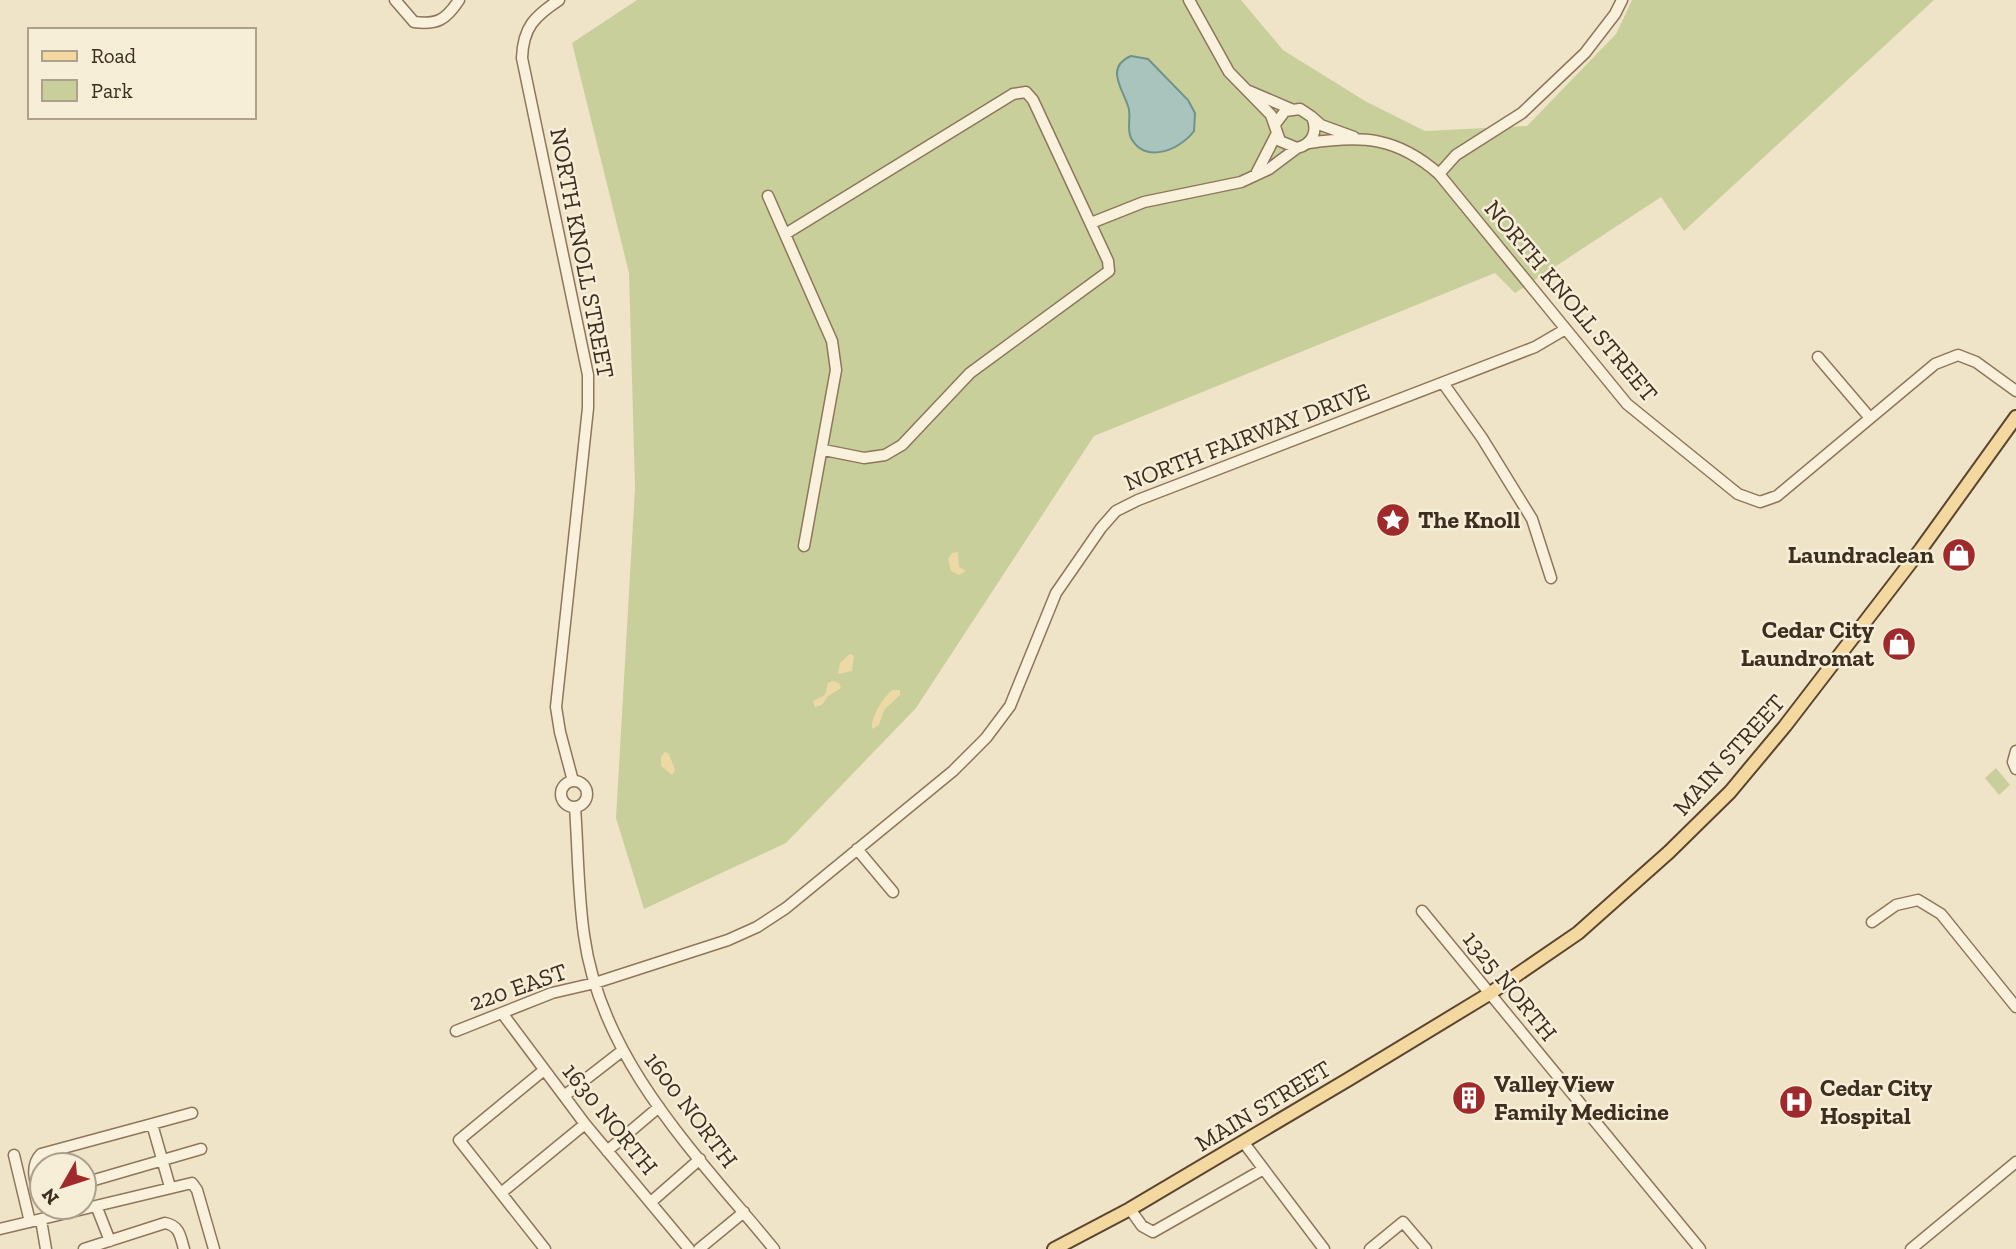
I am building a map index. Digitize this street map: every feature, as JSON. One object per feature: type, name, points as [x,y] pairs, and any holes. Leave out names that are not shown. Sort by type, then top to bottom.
[{"type":"main road","name":"MAIN STREET","points":[[1054,1249],[1244,1143],[1489,994],[1578,933],[1678,844],[1730,792],[1786,726],[1921,549],[2016,416]]},
{"type":"street","points":[[395,0],[414,22],[432,24],[448,18],[459,0]]},
{"type":"street","name":"NORTH KNOLL STREET","points":[[1189,0],[1229,72],[1276,123]]},
{"type":"street","points":[[1439,174],[1456,155],[1522,113],[1585,53],[1615,14],[1622,0]]},
{"type":"street","name":"NORTH KNOLL STREET","points":[[556,1],[530,21],[522,38],[522,58],[588,375],[588,408],[556,707],[559,732],[573,781]]},
{"type":"street","name":"NORTH KNOLL STREET","points":[[1248,91],[1291,109],[1300,109],[1321,125],[1354,137],[1389,143],[1416,154],[1439,174],[1564,330],[1646,423],[1738,494],[1760,502],[1777,496],[1935,364],[1958,355],[1976,362],[2016,391]]},
{"type":"street","points":[[787,233],[1013,94],[1026,92],[1033,100],[1108,261],[1109,271],[970,373],[902,444],[885,454],[864,458],[824,450]]},
{"type":"street","points":[[1257,172],[1276,135],[1276,123],[1280,116],[1291,109]]},
{"type":"street","points":[[1309,143],[1315,131],[1311,117]]},
{"type":"street","points":[[1276,135],[1285,145],[1297,148]]},
{"type":"street","name":"NORTH KNOLL STREET","points":[[1091,223],[1144,202],[1241,182],[1257,172],[1269,169],[1297,148],[1309,143],[1354,137]]},
{"type":"street","points":[[768,196],[787,233],[832,341],[836,370],[824,450],[804,546]]},
{"type":"street","name":"NORTH FAIRWAY DRIVE","points":[[595,983],[729,940],[757,927],[786,908],[953,771],[986,738],[1010,706],[1056,593],[1116,511],[1138,500],[1535,347],[1564,330]]},
{"type":"street","points":[[1818,357],[1870,418]]},
{"type":"street","points":[[1443,383],[1482,438],[1532,519],[1551,578]]},
{"type":"street","name":"NORTH KNOLL STREET","points":[[573,781],[581,782],[587,793],[585,801],[575,807],[563,801],[561,792],[565,784],[573,781]]},
{"type":"street","name":"NORTH KNOLL STREET","points":[[575,807],[584,936],[595,983]]},
{"type":"street","points":[[858,849],[893,892]]},
{"type":"street","points":[[1872,922],[1896,905],[1918,901],[1931,908],[1941,914],[2016,1007]]},
{"type":"street","name":"1325 NORTH","points":[[1422,911],[1700,1249]]},
{"type":"street","name":"220 EAST","points":[[456,1031],[552,993],[595,983]]},
{"type":"street","name":"1600 NORTH","points":[[595,983],[622,1051],[700,1159],[775,1249]]},
{"type":"street","name":"1630 NORTH","points":[[502,1013],[585,1124],[689,1249]]},
{"type":"street","points":[[564,1096],[622,1051]]},
{"type":"street","points":[[544,1070],[459,1140],[545,1249]]},
{"type":"street","points":[[607,1151],[660,1107]]},
{"type":"street","points":[[52,1151],[192,1113]]},
{"type":"street","points":[[152,1124],[170,1187]]},
{"type":"street","points":[[501,1193],[585,1124]]},
{"type":"street","points":[[1244,1143],[1324,1249]]},
{"type":"street","points":[[98,1178],[201,1150]]},
{"type":"street","points":[[14,1155],[30,1222]]},
{"type":"street","points":[[651,1202],[700,1159]]},
{"type":"street","points":[[1911,1249],[2016,1162]]},
{"type":"street","points":[[1130,1209],[1142,1226],[1153,1232],[1262,1170]]},
{"type":"street","points":[[98,1208],[192,1183],[197,1190],[214,1249]]},
{"type":"street","points":[[24,1200],[28,1199]]},
{"type":"street","points":[[98,1211],[110,1241]]},
{"type":"street","points":[[699,1249],[744,1212]]},
{"type":"street","points":[[0,1229],[36,1221]]},
{"type":"street","points":[[41,1221],[46,1249]]},
{"type":"street","points":[[1370,1249],[1403,1222],[1426,1249]]},
{"type":"street","points":[[83,1249],[165,1223],[174,1225],[179,1231],[184,1249]]},
{"type":"green space","points":[[637,0],[1241,0],[1283,50],[1365,101],[1425,131],[1527,126],[1616,34],[1632,0],[1934,0],[1684,231],[1661,197],[1515,293],[1495,273],[1094,436],[916,708],[786,843],[644,909],[616,818],[635,488],[629,273],[572,43]]},
{"type":"green space","points":[[1996,768],[2010,785],[1999,795],[1985,778]]},
{"type":"sand","points":[[958,552],[959,567],[966,571],[959,575],[951,571],[948,559],[952,553]]},
{"type":"sand","points":[[850,654],[854,656],[852,671],[838,674],[840,663]]},
{"type":"sand","points":[[828,683],[839,683],[841,688],[828,696],[822,705],[815,707],[813,701],[825,695]]},
{"type":"sand","points":[[893,690],[900,690],[900,695],[884,710],[879,725],[872,729],[878,708]]},
{"type":"sand","points":[[665,752],[669,754],[675,770],[672,775],[661,766],[661,757]]},
{"type":"water","points":[[1131,56],[1148,59],[1188,100],[1195,113],[1194,131],[1172,148],[1145,151],[1131,138],[1129,110],[1117,72],[1123,61]]},
{"type":"place","name":"The Knoll","points":[[1393,520]]},
{"type":"place","name":"Laundraclean","points":[[1959,555]]},
{"type":"place","name":"Cedar City Laundromat","points":[[1899,644]]},
{"type":"place","name":"Valley View Family Medicine","points":[[1469,1098]]},
{"type":"place","name":"Cedar City Hospital","points":[[1796,1102]]}]
